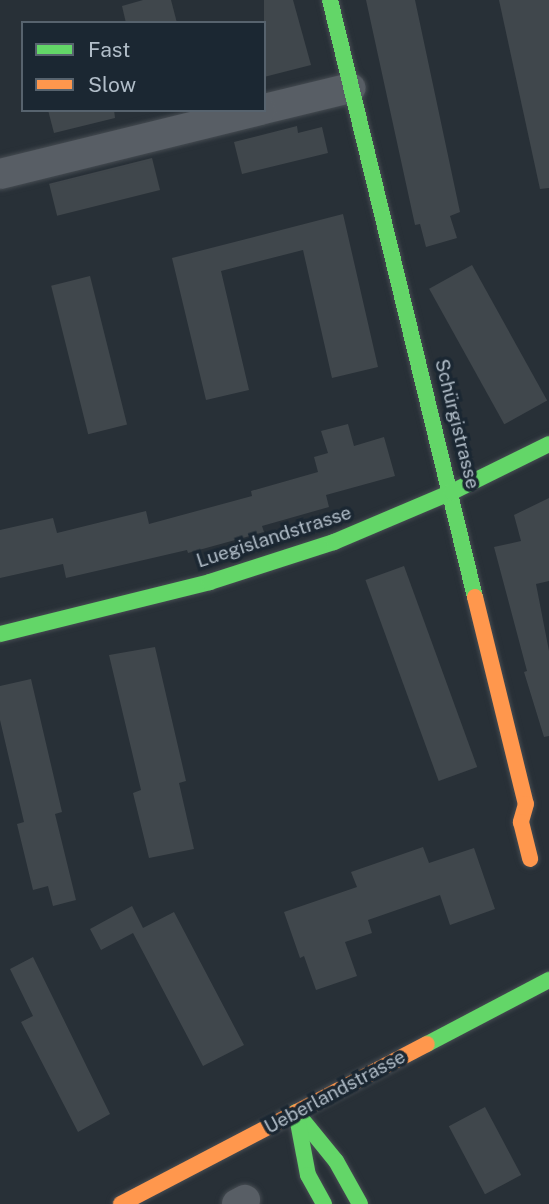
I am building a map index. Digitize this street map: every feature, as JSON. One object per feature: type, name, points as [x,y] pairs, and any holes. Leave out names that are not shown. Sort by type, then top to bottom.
[{"type":"street","name":"Schürgistrasse","points":[[330,0],[526,804],[521,822],[530,859]]},
{"type":"street","points":[[266,109],[351,88]]},
{"type":"street","points":[[0,174],[254,112]]},
{"type":"street","name":"Luegislandstrasse","points":[[0,634],[210,582],[334,542],[452,492],[549,444]]},
{"type":"street","name":"Ueberlandstrasse","points":[[121,1204],[549,980]]},
{"type":"street","points":[[296,1112],[308,1175],[324,1204]]},
{"type":"street","points":[[296,1112],[336,1161],[360,1204]]},
{"type":"building","points":[[143,0],[171,0],[176,21],[126,21],[122,6]]},
{"type":"building","points":[[264,0],[293,0],[311,65],[266,76]]},
{"type":"building","points":[[366,0],[415,0],[460,212],[450,216],[457,238],[426,247],[420,224],[415,225]]},
{"type":"building","points":[[499,0],[549,0],[549,188],[540,189]]},
{"type":"building","points":[[49,112],[114,112],[115,118],[54,133]]},
{"type":"building","points":[[297,126],[298,133],[322,127],[328,153],[242,174],[234,142]]},
{"type":"building","points":[[152,158],[160,190],[57,216],[49,184]]},
{"type":"building","points":[[343,214],[378,367],[332,378],[303,250],[221,271],[249,390],[206,400],[172,258]]},
{"type":"building","points":[[472,265],[547,401],[504,424],[429,289]]},
{"type":"building","points":[[90,276],[127,424],[88,434],[51,286]]},
{"type":"building","points":[[348,424],[354,446],[384,437],[395,476],[326,495],[329,507],[262,526],[264,532],[188,553],[187,550],[66,578],[63,564],[0,578],[0,530],[53,518],[57,533],[146,511],[149,524],[252,496],[251,491],[318,472],[314,457],[328,453],[321,431]]},
{"type":"building","points":[[549,498],[549,581],[536,584],[549,651],[549,736],[544,737],[524,672],[527,671],[494,547],[521,541],[514,515]]},
{"type":"building","points":[[404,566],[477,767],[439,781],[365,580]]},
{"type":"building","points":[[155,647],[186,781],[179,783],[194,849],[149,858],[133,793],[141,790],[109,655]]},
{"type":"building","points":[[31,679],[62,812],[55,814],[76,900],[53,906],[48,886],[33,890],[17,824],[24,822],[0,720],[0,686]]},
{"type":"building","points":[[423,847],[429,863],[474,848],[495,909],[450,925],[440,895],[368,920],[372,933],[345,942],[357,976],[316,990],[304,956],[300,958],[284,912],[357,887],[351,872]]},
{"type":"building","points":[[132,906],[143,928],[174,912],[244,1045],[203,1066],[133,933],[101,950],[90,929]]},
{"type":"building","points":[[33,957],[110,1114],[78,1132],[21,1022],[33,1016],[10,969]]},
{"type":"building","points":[[485,1107],[521,1175],[485,1194],[449,1126]]},
{"type":"traffic: fast","points":[[330,0],[475,597]]},
{"type":"traffic: fast","points":[[0,634],[210,582],[334,542],[452,492],[549,444]]},
{"type":"traffic: fast","points":[[427,1044],[549,980]]},
{"type":"traffic: fast","points":[[296,1112],[336,1161],[360,1204]]},
{"type":"traffic: fast","points":[[297,1117],[308,1175],[324,1204]]},
{"type":"traffic: slow","points":[[475,597],[526,804],[521,822],[530,859]]},
{"type":"traffic: slow","points":[[121,1204],[427,1044]]}]
